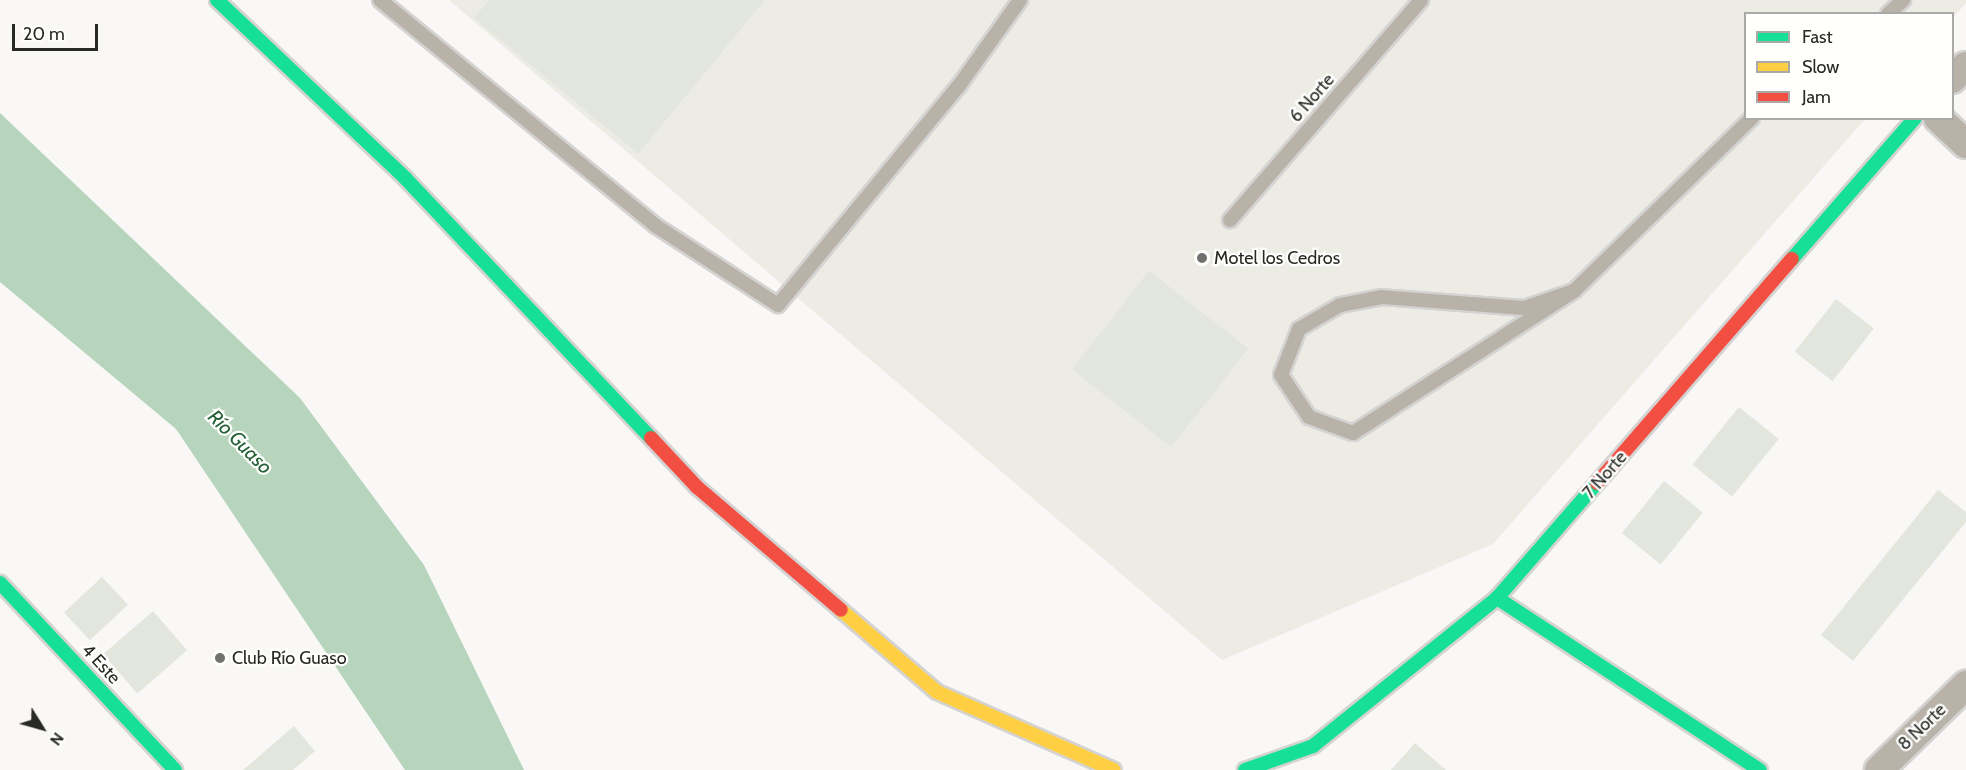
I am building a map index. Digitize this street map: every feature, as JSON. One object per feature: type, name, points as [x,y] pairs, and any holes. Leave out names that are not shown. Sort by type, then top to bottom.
[{"type":"street","points":[[217,0],[406,179],[698,487],[937,692],[1114,770]]},
{"type":"street","points":[[1954,78],[1966,66]]},
{"type":"street","name":"7 Norte","points":[[1245,770],[1313,746],[1497,598],[1912,120]]},
{"type":"street","points":[[1940,120],[1966,144]]},
{"type":"street","name":"4 Este","points":[[0,583],[175,770]]},
{"type":"street","points":[[1497,598],[1760,770]]},
{"type":"street","name":"8 Norte","points":[[1879,770],[1966,685]]},
{"type":"lane","points":[[381,0],[656,226],[778,305],[958,87],[1020,0]]},
{"type":"lane","name":"6 Norte","points":[[1230,220],[1421,0]]},
{"type":"lane","points":[[1890,12],[1903,0]]},
{"type":"lane","points":[[1574,291],[1524,308],[1382,297],[1340,305],[1299,329],[1281,375],[1310,417],[1353,433],[1574,291],[1750,120]]},
{"type":"shaded area","points":[[449,0],[1966,0],[1954,17],[1954,12],[1744,12],[1744,120],[1864,120],[1493,544],[1222,660]]},
{"type":"water","name":"Río Guaso","points":[[0,113],[300,398],[424,565],[524,770],[405,770],[176,429],[0,282]]},
{"type":"building","points":[[489,0],[764,1],[638,154],[474,18]]},
{"type":"building","points":[[1149,271],[1248,349],[1171,447],[1072,370]]},
{"type":"building","points":[[1836,299],[1874,329],[1833,381],[1795,352]]},
{"type":"building","points":[[1739,407],[1779,439],[1732,497],[1692,465]]},
{"type":"building","points":[[1664,481],[1703,512],[1661,565],[1622,533]]},
{"type":"building","points":[[1938,490],[1966,512],[1966,522],[1853,661],[1821,635]]},
{"type":"building","points":[[102,577],[128,605],[90,640],[64,612]]},
{"type":"building","points":[[153,611],[187,650],[137,694],[103,654]]},
{"type":"building","points":[[294,726],[315,751],[293,770],[243,770]]},
{"type":"building","points":[[1415,743],[1446,770],[1391,770]]},
{"type":"traffic: fast","points":[[217,0],[406,179],[651,438]]},
{"type":"traffic: fast","points":[[1792,259],[1913,120]]},
{"type":"traffic: fast","points":[[1245,770],[1313,746],[1497,598],[1597,483]]},
{"type":"traffic: fast","points":[[0,583],[175,770]]},
{"type":"traffic: fast","points":[[1497,598],[1760,770]]},
{"type":"traffic: slow","points":[[841,610],[937,692],[1114,770]]},
{"type":"traffic: jam","points":[[1597,483],[1792,259]]},
{"type":"traffic: jam","points":[[651,438],[697,487],[841,610]]},
{"type":"place","name":"Motel los Cedros","points":[[1202,258]]},
{"type":"place","name":"Club Río Guaso","points":[[220,658]]}]
